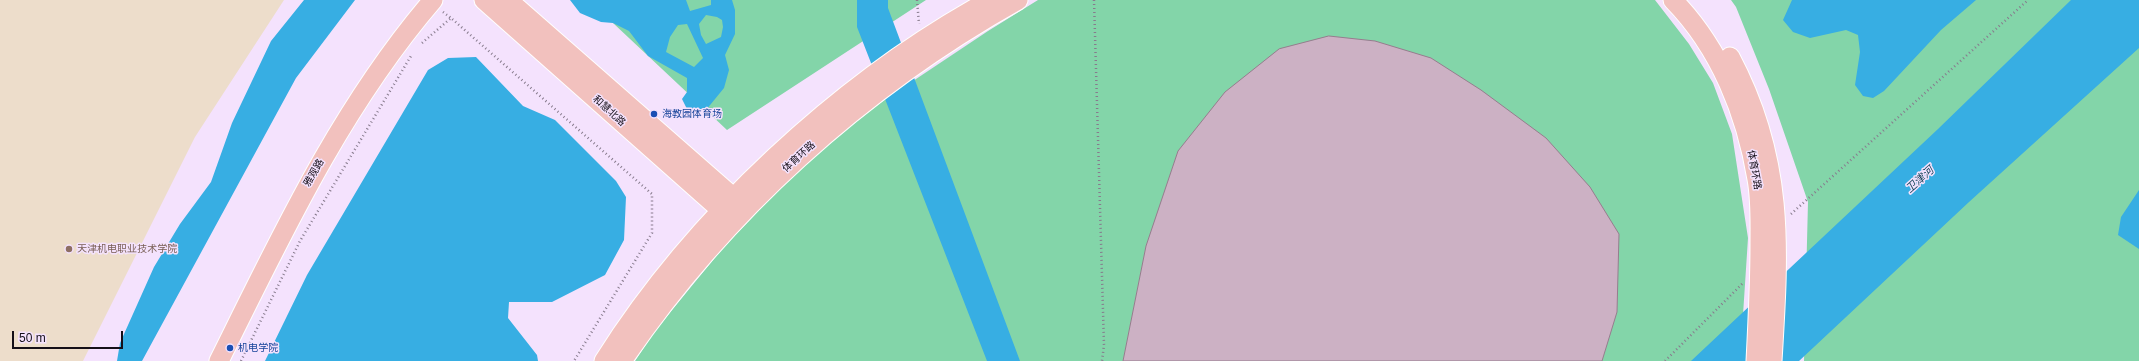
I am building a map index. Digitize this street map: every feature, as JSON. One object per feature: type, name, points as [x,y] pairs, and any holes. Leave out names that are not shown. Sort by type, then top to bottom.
[{"type":"main road","name":"雅观路","points":[[209,361],[289,202],[322,142],[381,52],[422,0]]},
{"type":"main road","name":"雅观路","points":[[218,361],[293,212],[327,151],[380,69],[433,0]]},
{"type":"main road","name":"和慧北路","points":[[484,0],[734,210]]},
{"type":"main road","name":"和慧北路","points":[[508,0],[734,210]]},
{"type":"main road","name":"体育环路","points":[[604,361],[658,285],[734,210],[804,151],[867,91],[990,0]]},
{"type":"main road","name":"体育环路","points":[[915,56],[973,26],[1018,0]]},
{"type":"main road","name":"体育环路","points":[[1673,0],[1700,30],[1720,62],[1736,102],[1750,144],[1757,180],[1769,269],[1772,361]]},
{"type":"main road","name":"体育环路","points":[[1690,0],[1713,29],[1744,84],[1764,138],[1769,164],[1776,228],[1769,269],[1760,285],[1756,361]]},
{"type":"main road","name":"体育环路","points":[[622,361],[734,210]]},
{"type":"path","points":[[917,0],[919,28]]},
{"type":"path","points":[[1094,0],[1104,345],[1102,361]]},
{"type":"path","points":[[1776,228],[2028,0]]},
{"type":"path","points":[[418,46],[451,18],[652,194],[652,233],[574,361]]},
{"type":"path","points":[[241,361],[300,241],[414,53]]},
{"type":"path","points":[[1665,361],[1769,269]]},
{"type":"shaded area","name":"天津机电职业技术学院","points":[[0,0],[284,0],[195,137],[83,361],[0,361]]},
{"type":"green space","points":[[584,0],[926,0],[727,130],[613,23]]},
{"type":"green space","points":[[1038,0],[1655,0],[1689,44],[1713,83],[1732,134],[1748,238],[1740,361],[635,361],[654,332],[722,249],[781,187],[824,147],[868,111],[988,31]]},
{"type":"green space","points":[[1731,0],[2139,0],[2139,361],[1804,361],[1808,202],[1769,89],[1736,7]]},
{"type":"water","points":[[304,0],[355,0],[296,78],[142,361],[117,361],[120,343],[154,267],[180,224],[211,182],[232,123],[271,41]]},
{"type":"water","points":[[570,0],[686,0],[690,11],[711,5],[711,0],[732,0],[735,10],[735,34],[725,55],[729,70],[724,88],[706,110],[689,113],[682,99],[687,92],[687,78],[648,56],[629,31],[613,23],[601,22],[580,13]],"holes":[[[706,15],[717,17],[722,20],[723,27],[721,37],[706,44],[701,35],[699,24]],[[687,24],[703,58],[694,67],[666,52],[670,37],[678,25]]]},
{"type":"water","points":[[857,0],[888,0],[888,8],[1020,361],[987,361],[857,27]]},
{"type":"water","points":[[1792,0],[1976,0],[1941,30],[1884,91],[1873,98],[1863,96],[1855,85],[1860,52],[1858,35],[1846,30],[1810,38],[1793,32],[1783,20]]},
{"type":"water","name":"卫津河","points":[[2071,0],[2139,0],[2139,48],[1969,202],[1799,361],[1691,361],[1938,129]]},
{"type":"water","points":[[476,57],[523,106],[555,120],[616,181],[626,197],[624,240],[605,275],[552,302],[509,302],[508,318],[537,355],[538,361],[265,361],[307,275],[428,70],[448,58]]},
{"type":"water","points":[[2139,190],[2139,249],[2118,235],[2121,217]]},
{"type":"building","points":[[1329,36],[1375,41],[1431,58],[1481,90],[1546,138],[1590,187],[1619,234],[1617,312],[1602,361],[1123,361],[1146,246],[1178,151],[1225,92],[1279,49]]},
{"type":"place","name":"海教园体育场","points":[[654,114]]},
{"type":"place","name":"天津机电职业技术学院","points":[[69,249]]},
{"type":"place","name":"机电学院","points":[[230,348]]}]
